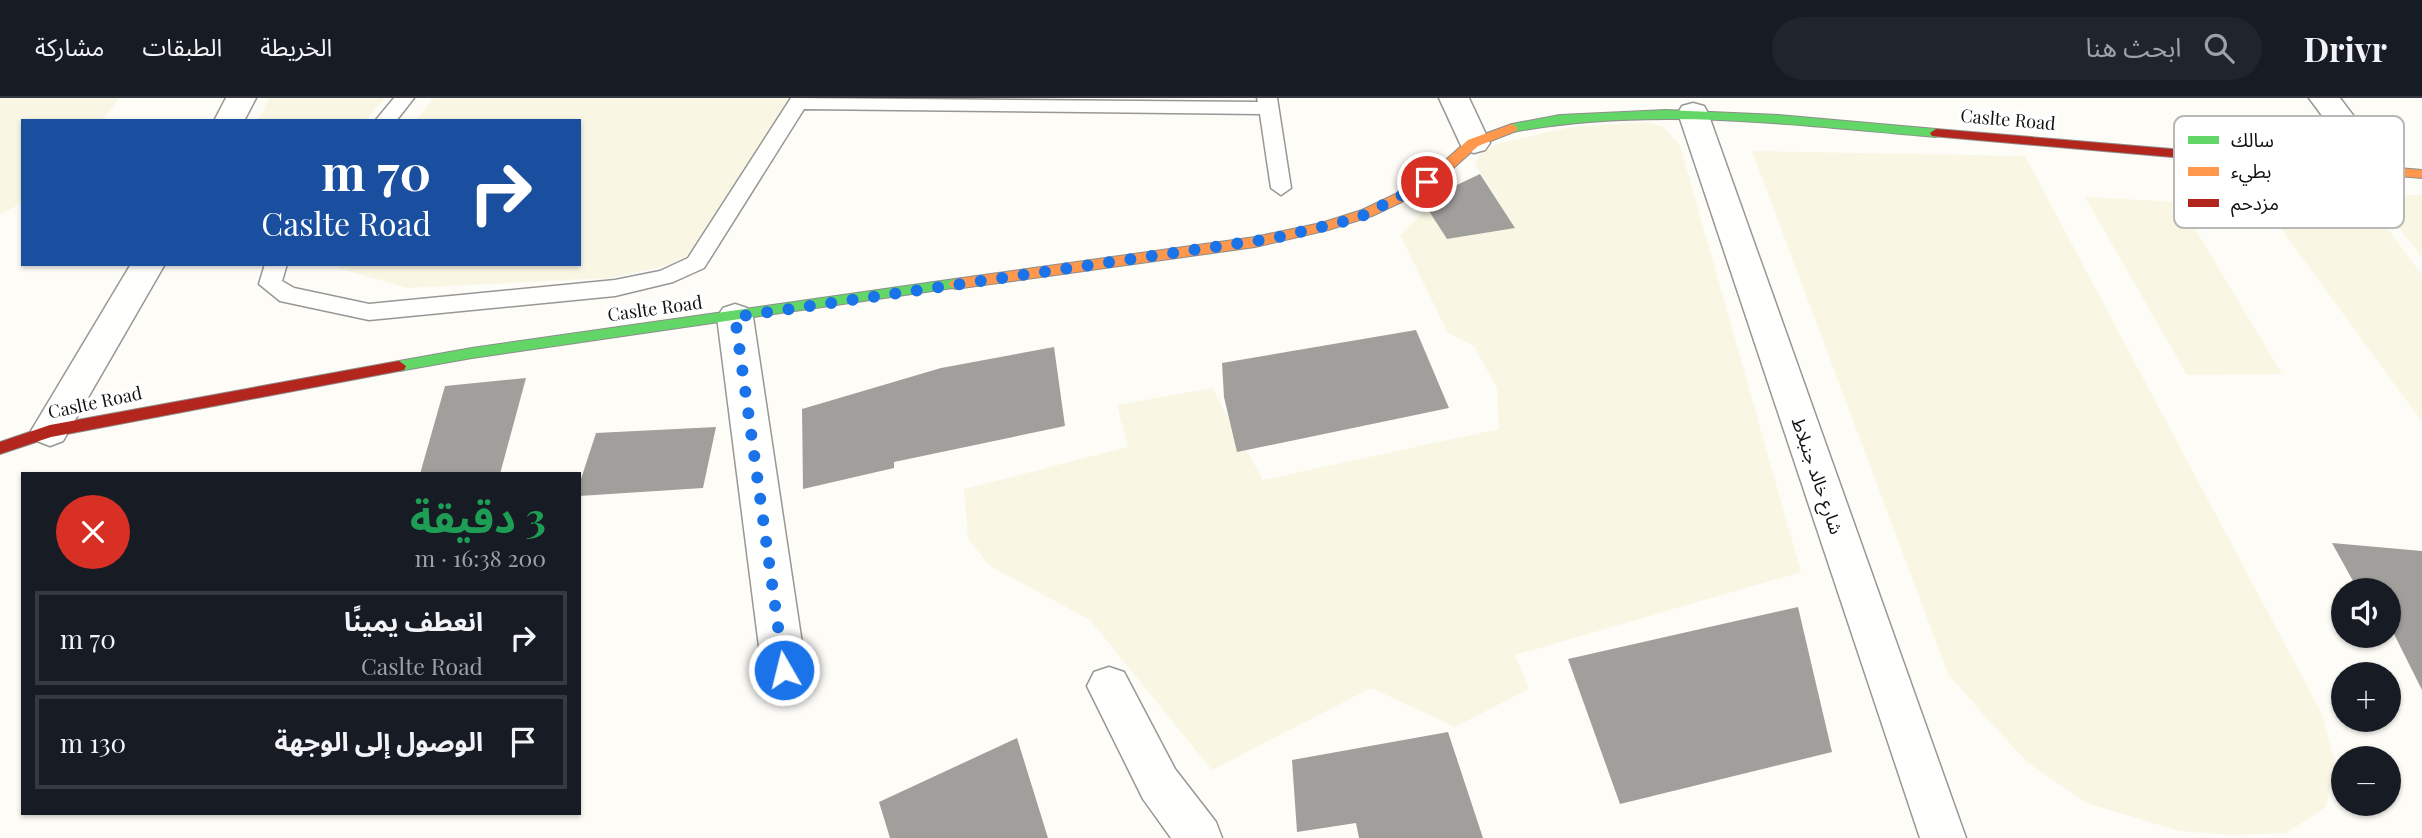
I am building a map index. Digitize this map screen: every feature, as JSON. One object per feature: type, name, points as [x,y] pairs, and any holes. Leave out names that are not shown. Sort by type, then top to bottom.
[{"type":"street","points":[[230,119],[241,98]]},
{"type":"street","points":[[1454,98],[1474,143]]},
{"type":"street","points":[[2324,98],[2338,116]]},
{"type":"street","name":"Caslte Road","points":[[0,448],[50,431],[472,353],[1241,244],[1315,230],[1358,218],[1399,200],[1450,167],[1474,143],[1516,127],[1590,116],[1644,112],[1693,113],[2174,154]]},
{"type":"street","name":"شارع خالد جنبلاط","points":[[1693,113],[1942,838]]},
{"type":"street","name":"Caslte Road","points":[[2404,173],[2422,174]]},
{"type":"street","points":[[50,431],[147,266]]},
{"type":"street","points":[[735,317],[784,670]]},
{"type":"street","points":[[1109,686],[1159,784],[1199,838]]},
{"type":"lane","points":[[388,119],[404,98]]},
{"type":"lane","points":[[275,266],[270,284],[288,296],[369,312],[615,288],[665,277],[696,263],[799,100],[1267,103],[1281,188]]},
{"type":"shaded area","points":[[0,98],[119,98],[103,119],[21,119],[21,203],[0,215]]},
{"type":"shaded area","points":[[269,98],[385,98],[367,119],[259,119]]},
{"type":"shaded area","points":[[434,98],[790,98],[689,255],[668,265],[611,278],[407,288],[338,268],[581,266],[581,119],[417,119]]},
{"type":"shaded area","points":[[1647,122],[1663,127],[1680,145],[1801,572],[1515,655],[1529,689],[1455,727],[1371,688],[1212,770],[1090,620],[990,566],[968,539],[964,489],[1128,447],[1117,405],[1212,388],[1263,480],[1499,429],[1497,388],[1474,346],[1448,333],[1400,235],[1427,208],[1447,239],[1515,228],[1475,164],[1481,153],[1496,144],[1571,127]]},
{"type":"shaded area","points":[[1752,151],[2025,156],[2322,714],[2331,748],[2331,783],[2326,807],[2286,833],[2232,835],[2180,831],[2086,803],[2027,762],[1948,674]]},
{"type":"shaded area","points":[[2404,195],[2422,195],[2422,257],[2399,228],[2404,228]]},
{"type":"shaded area","points":[[2085,197],[2174,202],[2174,228],[2195,228],[2282,374],[2187,375]]},
{"type":"shaded area","points":[[2281,228],[2387,228],[2422,275],[2422,422]]},
{"type":"building","points":[[1480,174],[1515,228],[1447,239],[1427,208],[1440,205],[1440,193]]},
{"type":"building","points":[[1416,330],[1449,408],[1237,452],[1224,397],[1222,363]]},
{"type":"building","points":[[1054,347],[1065,426],[894,462],[894,468],[803,489],[802,409],[941,368]]},
{"type":"building","points":[[526,378],[501,472],[421,472],[445,386]]},
{"type":"building","points":[[716,427],[703,488],[581,496],[581,479],[596,433]]},
{"type":"building","points":[[2332,543],[2422,551],[2422,690],[2401,648],[2401,578],[2351,578]]},
{"type":"building","points":[[1798,607],[1832,752],[1620,804],[1568,659]]},
{"type":"building","points":[[1448,732],[1483,838],[1359,838],[1356,823],[1297,832],[1292,760]]},
{"type":"building","points":[[1017,738],[1048,838],[890,838],[879,802]]},
{"type":"traffic: fast","points":[[1512,128],[1560,119],[1666,114],[1778,119],[1936,133]]},
{"type":"traffic: fast","points":[[399,366],[472,353],[955,284]]},
{"type":"traffic: slow","points":[[955,284],[1255,242],[1323,227],[1367,213],[1409,193],[1435,177],[1473,143],[1512,128]]},
{"type":"traffic: slow","points":[[2404,172],[2422,174]]},
{"type":"traffic: jam","points":[[1936,133],[2174,153]]},
{"type":"traffic: jam","points":[[0,448],[50,431],[399,366]]},
{"type":"route","points":[[784,670],[735,317],[1255,242],[1358,218],[1399,200],[1427,182]]}]
